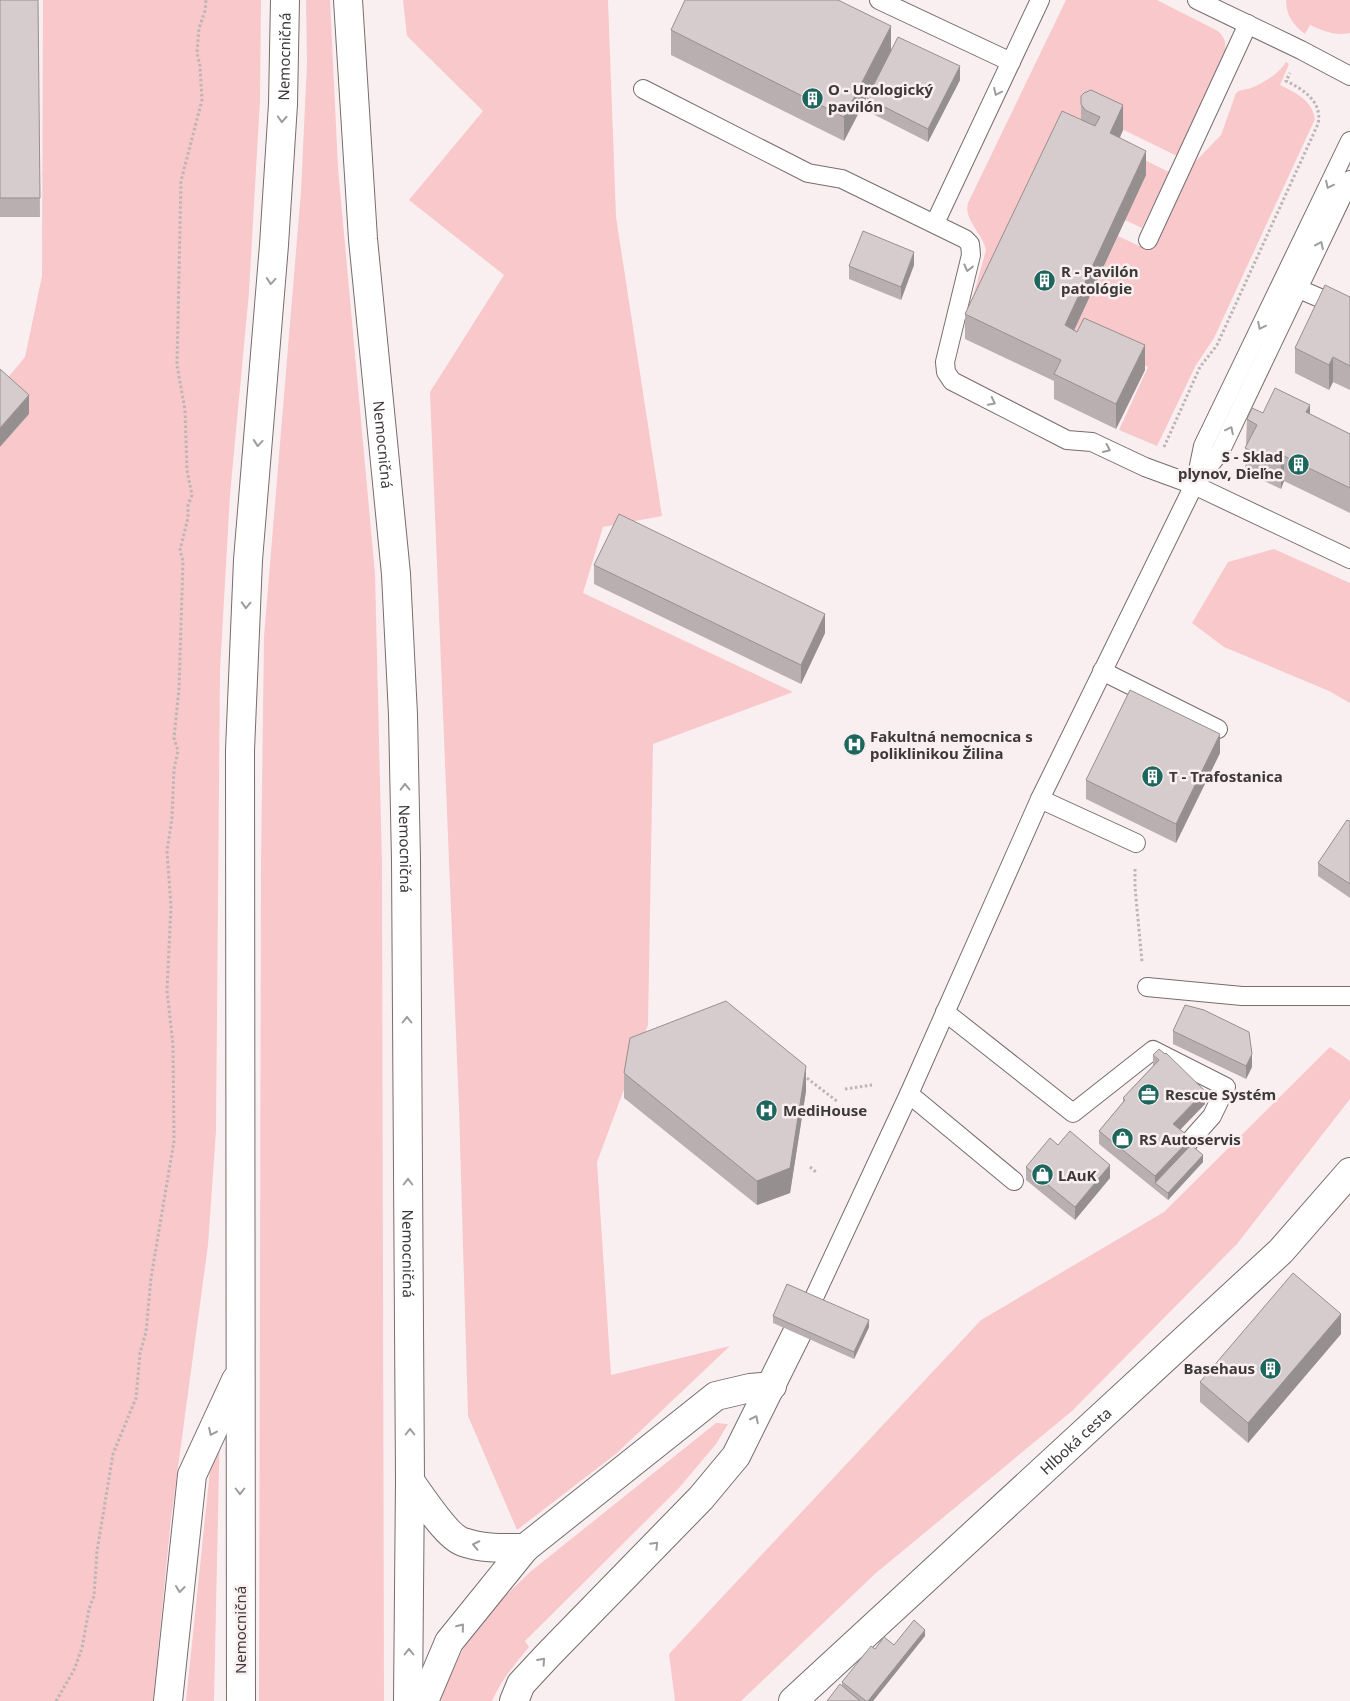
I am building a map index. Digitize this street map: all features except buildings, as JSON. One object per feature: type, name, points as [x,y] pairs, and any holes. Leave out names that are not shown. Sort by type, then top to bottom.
[{"type":"main road","name":"Nemocničná","points":[[241,1701],[240,750],[248,560],[274,245],[282,104],[285,0]]},
{"type":"main road","name":"Nemocničná","points":[[348,0],[363,239],[396,574],[403,715],[406,870],[410,1481],[408,1701]]},
{"type":"main road","name":"Hlboká cesta","points":[[793,1701],[1281,1251],[1350,1172]]},
{"type":"main road","points":[[514,1701],[521,1684],[701,1498],[736,1456],[799,1329]]},
{"type":"main road","points":[[168,1701],[192,1475],[240,1372]]},
{"type":"main road","points":[[424,1701],[449,1642],[525,1548],[716,1396],[750,1388],[772,1386]]},
{"type":"main road","points":[[410,1481],[441,1523],[461,1542],[491,1548],[525,1548]]},
{"type":"lane","points":[[879,0],[1011,62]]},
{"type":"lane","points":[[935,223],[1040,0]]},
{"type":"lane","points":[[1197,0],[1350,76]]},
{"type":"lane","points":[[1148,240],[1248,24]]},
{"type":"lane","points":[[643,89],[808,172],[842,179],[965,239],[972,249],[947,350],[946,372],[952,381],[1067,440],[1092,442],[1154,470],[1194,485],[1350,559]]},
{"type":"lane","points":[[1194,485],[1203,446],[1350,141]]},
{"type":"lane","points":[[799,1329],[909,1094],[1040,799],[1194,485],[1220,452],[1350,180]]},
{"type":"lane","points":[[1299,289],[1350,310]]},
{"type":"lane","points":[[1102,672],[1218,729]]},
{"type":"lane","points":[[1040,799],[1136,843]]},
{"type":"lane","points":[[1145,978],[1242,996],[1350,996]]},
{"type":"lane","points":[[945,1012],[1073,1113],[1153,1050],[1226,1087],[1212,1116],[1188,1143]]},
{"type":"lane","points":[[909,1094],[1014,1181]]},
{"type":"path","points":[[56,1701],[74,1670],[82,1648],[89,1609],[94,1596],[97,1551],[113,1454],[136,1398],[140,1353],[146,1332],[151,1278],[166,1199],[174,1141],[173,1045],[167,991],[171,906],[167,851],[172,818],[174,769],[178,751],[174,738],[180,670],[182,561],[180,550],[188,518],[188,505],[192,495],[187,470],[186,410],[177,364],[181,181],[202,100],[200,66],[197,53],[199,28],[205,11],[206,0]]},
{"type":"path","points":[[1154,470],[1200,367],[1217,345],[1318,124],[1320,116],[1318,109],[1308,94],[1303,89],[1286,81],[1301,50]]},
{"type":"path","points":[[1134,887],[1145,978]]},
{"type":"path","points":[[800,1079],[803,1074],[838,1102]]},
{"type":"path","points":[[845,1089],[872,1085]]},
{"type":"path","points":[[810,1166],[817,1174]]},
{"type":"shaded area","points":[[43,0],[261,0],[260,100],[249,292],[230,495],[220,670],[216,1131],[208,1245],[171,1519],[153,1701],[0,1701],[0,447],[29,414],[0,387],[25,357],[42,276]]},
{"type":"shaded area","points":[[306,0],[330,0],[338,168],[375,574],[382,865],[384,1701],[259,1701],[261,863],[264,636],[301,191],[307,63]]},
{"type":"shaded area","points":[[403,0],[608,0],[616,217],[662,516],[603,527],[583,593],[793,692],[653,744],[648,1025],[597,1162],[611,1375],[730,1346],[617,1453],[517,1530],[468,1416],[459,1108],[430,392],[504,275],[409,200],[483,111],[407,36]]},
{"type":"shaded area","points":[[1066,0],[1157,0],[1218,31],[1224,40],[1225,52],[1177,156],[1093,115],[966,322],[986,250],[968,215],[968,203]]},
{"type":"shaded area","points":[[1286,0],[1350,0],[1350,33],[1334,33],[1310,25],[1305,34],[1291,19],[1287,10]]},
{"type":"shaded area","points":[[1286,62],[1289,64],[1280,85],[1307,102],[1315,119],[1214,338],[1196,365],[1157,446],[1119,430],[1148,367],[1073,332],[1118,236],[1150,251],[1191,166],[1221,135],[1236,93],[1266,81]]},
{"type":"shaded area","points":[[1116,146],[1169,172],[1142,228],[1125,220]]},
{"type":"shaded area","points":[[1274,549],[1350,583],[1350,703],[1329,691],[1224,647],[1192,623],[1228,562]]},
{"type":"shaded area","points":[[1330,1047],[1350,1061],[1350,1099],[1237,1244],[1072,1411],[876,1573],[741,1701],[675,1701],[669,1654],[981,1320],[1164,1212]]},
{"type":"shaded area","points":[[215,1422],[220,1423],[214,1701],[186,1701]]},
{"type":"shaded area","points":[[716,1423],[728,1424],[716,1444],[679,1488],[525,1641],[529,1647],[504,1679],[492,1701],[441,1701],[442,1693],[463,1649],[491,1610],[530,1572]]},
{"type":"place","name":"O - Urologický pavilón","points":[[812,98]]},
{"type":"place","name":"R - Pavilón patológie","points":[[1045,280]]},
{"type":"place","name":"S - Sklad plynov, Dieľne","points":[[1299,465]]},
{"type":"place","name":"Fakultná nemocnica s poliklinikou Žilina","points":[[854,745]]},
{"type":"place","name":"T - Trafostanica","points":[[1153,776]]},
{"type":"place","name":"Rescue Systém","points":[[1149,1094]]},
{"type":"place","name":"MediHouse","points":[[767,1110]]},
{"type":"place","name":"RS Autoservis","points":[[1123,1139]]},
{"type":"place","name":"LAuK","points":[[1042,1175]]},
{"type":"place","name":"Basehaus","points":[[1271,1368]]}]
